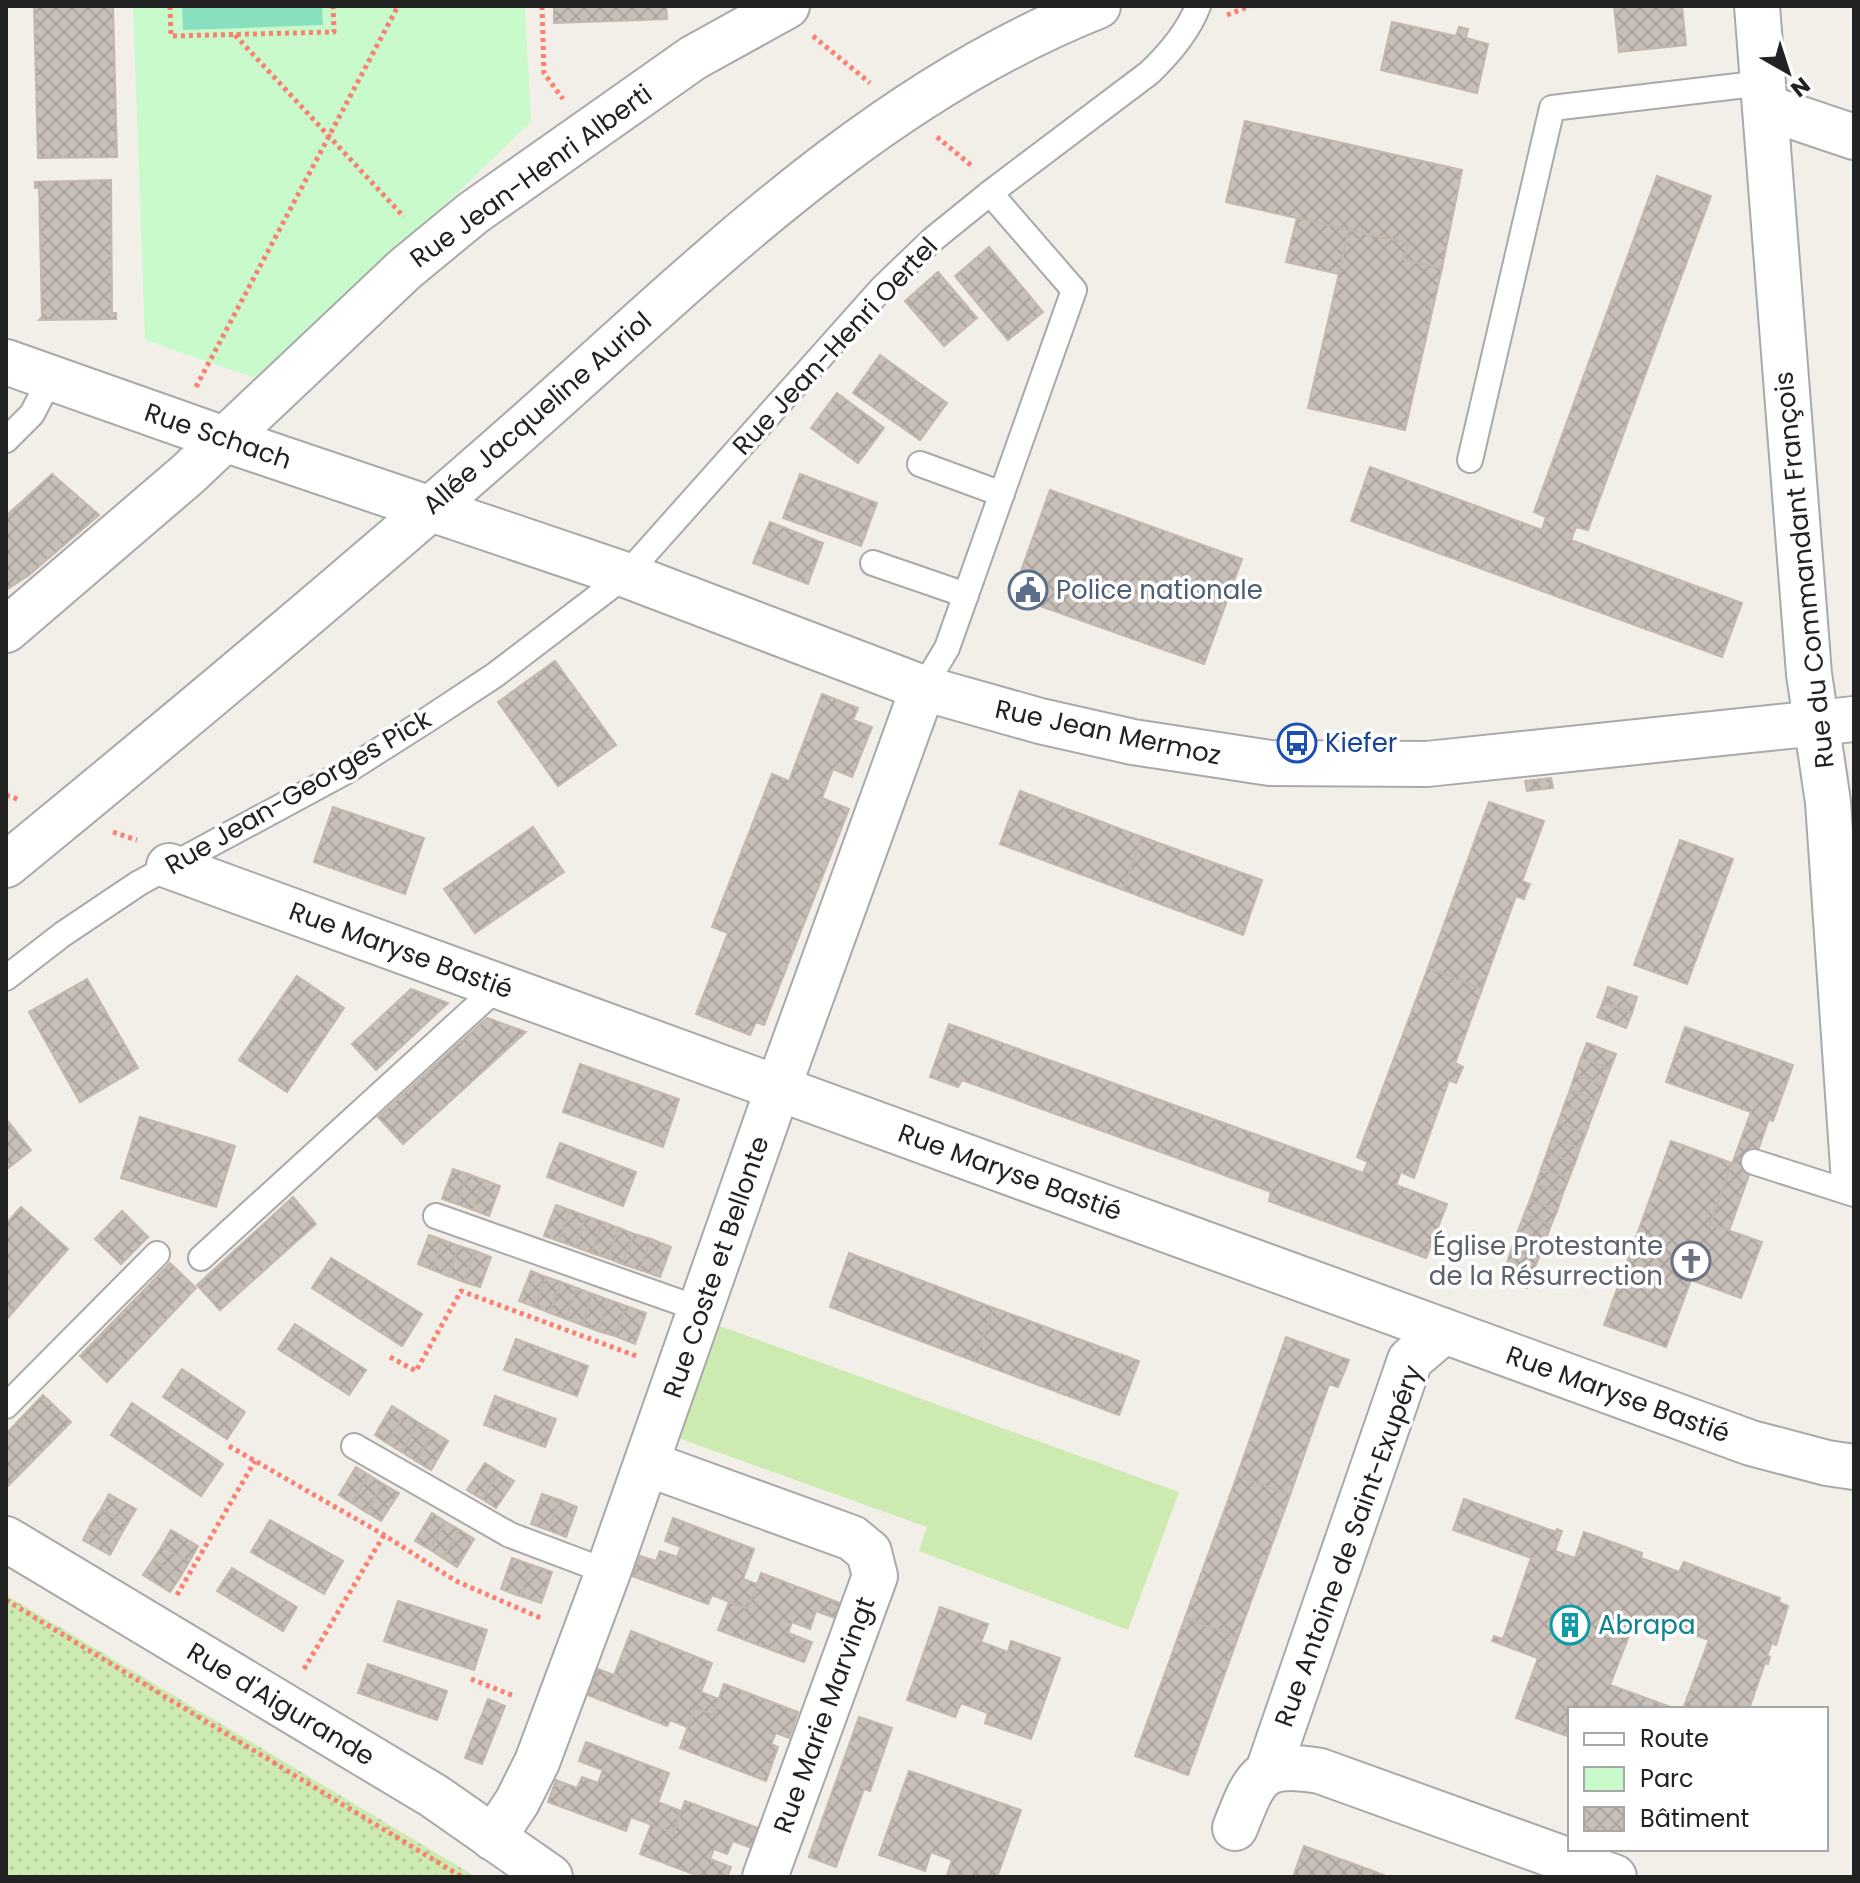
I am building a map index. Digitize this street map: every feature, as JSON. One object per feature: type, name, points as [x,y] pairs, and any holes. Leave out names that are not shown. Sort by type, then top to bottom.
[{"type":"street","name":"Rue Jean-Henri Alberti","points":[[6,630],[188,474],[405,269],[473,213],[693,58],[733,19],[787,6]]},
{"type":"street","name":"Allée Jacqueline Auriol","points":[[6,865],[431,508],[760,217],[903,110],[973,67],[1098,6]]},
{"type":"street","name":"Rue du Commandant François","points":[[1757,6],[1809,674],[1836,721],[1828,802],[1854,1182]]},
{"type":"street","points":[[1764,95],[1854,137]]},
{"type":"street","name":"Rue Schach","points":[[6,362],[431,508]]},
{"type":"street","name":"Rue Jean Mermoz","points":[[431,508],[626,575],[923,688],[1040,721],[1133,742],[1270,763],[1427,764],[1836,721]]},
{"type":"street","name":"Rue Coste et Bellonte","points":[[493,1838],[517,1802],[537,1762],[648,1464],[778,1088],[923,688]]},
{"type":"street","name":"Rue Maryse Bastié","points":[[169,866],[1751,1443],[1854,1467]]},
{"type":"street","name":"Rue Antoine de Saint-Exupéry","points":[[1235,1828],[1252,1786],[1268,1771],[1410,1360],[1444,1331]]},
{"type":"street","name":"Rue Marie Marvingt","points":[[648,1464],[852,1538],[869,1552],[875,1576],[765,1877]]},
{"type":"street","name":"Rue d'Aigurande","points":[[6,1539],[434,1796],[550,1877]]},
{"type":"street","name":"Rue Antoine de Saint-Exupéry","points":[[1268,1771],[1292,1766],[1320,1771],[1614,1877]]},
{"type":"lane","name":"Rue Jean-Henri Oertel","points":[[626,575],[882,288],[932,240],[990,193],[1149,73],[1192,21],[1198,6]]},
{"type":"lane","points":[[1470,460],[1552,108],[1764,95]]},
{"type":"lane","points":[[923,688],[947,648],[1074,290],[990,193]]},
{"type":"lane","points":[[6,440],[32,414],[50,379]]},
{"type":"lane","points":[[920,464],[1002,494]]},
{"type":"lane","points":[[873,563],[966,595]]},
{"type":"lane","name":"Rue Jean-Georges Pick","points":[[6,978],[101,907],[169,866],[345,772],[430,718],[495,675],[626,575]]},
{"type":"lane","points":[[201,1258],[499,986]]},
{"type":"lane","points":[[1754,1162],[1854,1194]]},
{"type":"lane","points":[[436,1216],[702,1310]]},
{"type":"lane","points":[[6,1406],[157,1254]]},
{"type":"lane","points":[[354,1446],[510,1535],[608,1572]]},
{"type":"path","points":[[170,6],[171,36],[334,32],[333,6]]},
{"type":"path","points":[[180,424],[206,364],[398,6]]},
{"type":"path","points":[[542,6],[544,73],[586,131]]},
{"type":"path","points":[[235,35],[432,247]]},
{"type":"path","points":[[390,1357],[416,1371],[461,1291],[640,1357]]},
{"type":"path","points":[[229,1446],[468,1587],[543,1619]]},
{"type":"path","points":[[175,1598],[255,1461]]},
{"type":"path","points":[[301,1673],[384,1535]]},
{"type":"path","points":[[6,1600],[462,1877]]},
{"type":"path","points":[[471,1679],[514,1696]]},
{"type":"green space","points":[[133,6],[525,6],[531,122],[262,380],[145,340]]},
{"type":"green space","points":[[182,6],[322,6],[323,25],[183,30]]},
{"type":"green space","points":[[720,1326],[1179,1492],[1128,1630],[919,1551],[927,1527],[678,1438]]},
{"type":"green space","points":[[6,1595],[476,1877],[6,1877]]},
{"type":"building","points":[[34,6],[113,6],[117,157],[38,158]]},
{"type":"building","points":[[554,6],[666,6],[667,19],[554,23]]},
{"type":"building","points":[[1614,6],[1682,6],[1686,45],[1619,52]]},
{"type":"building","points":[[1392,22],[1456,36],[1459,27],[1468,29],[1466,38],[1488,44],[1477,93],[1381,70]]},
{"type":"building","points":[[1245,121],[1462,170],[1442,268],[1404,260],[1408,243],[1226,202]]},
{"type":"building","points":[[1657,176],[1711,196],[1588,530],[1576,527],[1571,540],[1742,603],[1722,657],[1351,521],[1370,467],[1542,530],[1546,517],[1534,512]]},
{"type":"building","points":[[111,180],[112,313],[116,313],[116,319],[39,320],[42,317],[39,187],[35,188],[35,182]]},
{"type":"building","points":[[1297,218],[1349,230],[1339,274],[1286,262]]},
{"type":"building","points":[[1349,230],[1408,243],[1404,260],[1442,268],[1405,430],[1308,408]]},
{"type":"building","points":[[989,247],[1043,312],[1008,340],[955,276]]},
{"type":"building","points":[[938,272],[977,318],[944,346],[905,301]]},
{"type":"building","points":[[880,355],[947,403],[920,440],[853,393]]},
{"type":"building","points":[[837,393],[884,428],[858,463],[811,428]]},
{"type":"building","points":[[52,474],[99,515],[29,575],[6,590],[6,516]]},
{"type":"building","points":[[800,474],[877,503],[861,546],[783,518]]},
{"type":"building","points":[[1050,490],[1242,559],[1204,664],[1012,596]]},
{"type":"building","points":[[770,522],[823,543],[808,584],[753,563]]},
{"type":"building","points":[[555,661],[616,745],[558,786],[498,702]]},
{"type":"building","points":[[822,694],[858,708],[853,720],[872,727],[852,777],[833,769],[822,798],[849,809],[764,1025],[756,1022],[750,1035],[696,1014],[728,933],[712,927],[772,774],[789,781]]},
{"type":"building","points":[[1551,778],[1553,788],[1527,791],[1525,781]]},
{"type":"building","points":[[1020,791],[1142,837],[1123,890],[1000,844]]},
{"type":"building","points":[[1489,802],[1544,821],[1522,881],[1530,884],[1524,899],[1516,896],[1482,989],[1428,968]]},
{"type":"building","points":[[333,807],[424,838],[405,894],[314,862]]},
{"type":"building","points":[[533,827],[564,872],[475,933],[444,889]]},
{"type":"building","points":[[1142,837],[1262,880],[1243,935],[1123,890]]},
{"type":"building","points":[[1680,840],[1733,859],[1687,984],[1634,965]]},
{"type":"building","points":[[1428,968],[1482,989],[1455,1063],[1463,1067],[1456,1083],[1449,1080],[1414,1178],[1401,1172],[1396,1185],[1447,1204],[1426,1258],[1269,1201],[1271,1192],[962,1080],[958,1087],[930,1077],[949,1024],[1363,1173],[1368,1162],[1357,1157]]},
{"type":"building","points":[[297,976],[344,1008],[287,1092],[239,1060]]},
{"type":"building","points":[[87,979],[138,1068],[80,1102],[29,1012]]},
{"type":"building","points":[[1608,987],[1637,997],[1632,1013],[1603,1002]]},
{"type":"building","points":[[411,989],[448,1003],[376,1070],[352,1044]]},
{"type":"building","points":[[1603,1002],[1632,1013],[1626,1028],[1597,1017]]},
{"type":"building","points":[[487,1018],[526,1032],[403,1144],[378,1117]]},
{"type":"building","points":[[1685,1027],[1793,1065],[1773,1121],[1769,1119],[1729,1231],[1710,1224],[1751,1112],[1666,1082]]},
{"type":"building","points":[[1587,1043],[1616,1054],[1610,1069],[1581,1058]]},
{"type":"building","points":[[1581,1058],[1610,1069],[1604,1085],[1575,1075]]},
{"type":"building","points":[[580,1064],[679,1099],[663,1147],[563,1112]]},
{"type":"building","points":[[1575,1075],[1604,1085],[1598,1101],[1570,1090]]},
{"type":"building","points":[[1570,1090],[1598,1101],[1592,1116],[1564,1106]]},
{"type":"building","points":[[1564,1106],[1592,1116],[1586,1133],[1558,1123]]},
{"type":"building","points":[[140,1117],[235,1146],[216,1207],[121,1178]]},
{"type":"building","points":[[6,1119],[31,1150],[6,1170]]},
{"type":"building","points":[[1558,1123],[1586,1133],[1580,1148],[1552,1138]]},
{"type":"building","points":[[1552,1138],[1580,1148],[1575,1163],[1547,1153]]},
{"type":"building","name":"Église Protestante de la Résurrection","points":[[1671,1141],[1732,1163],[1710,1224],[1762,1242],[1741,1298],[1691,1280],[1666,1347],[1604,1325]]},
{"type":"building","points":[[560,1143],[636,1172],[623,1206],[547,1177]]},
{"type":"building","points":[[1547,1153],[1575,1163],[1569,1178],[1541,1169]]},
{"type":"building","points":[[453,1169],[468,1174],[457,1204],[442,1199]]},
{"type":"building","points":[[1541,1169],[1569,1178],[1563,1193],[1536,1184]]},
{"type":"building","points":[[468,1174],[484,1180],[473,1210],[457,1204]]},
{"type":"building","points":[[484,1180],[500,1186],[489,1216],[473,1210]]},
{"type":"building","points":[[1536,1184],[1563,1193],[1557,1211],[1530,1200]]},
{"type":"building","points":[[293,1197],[316,1224],[220,1310],[197,1285]]},
{"type":"building","points":[[1530,1200],[1557,1211],[1551,1225],[1524,1215]]},
{"type":"building","points":[[556,1205],[570,1210],[559,1241],[544,1236]]},
{"type":"building","points":[[21,1207],[68,1249],[6,1320],[6,1224]]},
{"type":"building","points":[[570,1210],[586,1216],[575,1247],[559,1241]]},
{"type":"building","points":[[122,1211],[148,1237],[121,1264],[95,1239]]},
{"type":"building","points":[[1524,1215],[1551,1225],[1545,1241],[1518,1231]]},
{"type":"building","points":[[586,1216],[603,1222],[592,1253],[575,1247]]},
{"type":"building","points":[[603,1222],[619,1228],[607,1258],[592,1253]]},
{"type":"building","points":[[619,1228],[634,1234],[622,1264],[607,1258]]},
{"type":"building","points":[[1518,1231],[1545,1241],[1539,1257],[1512,1247]]},
{"type":"building","points":[[634,1234],[651,1239],[640,1270],[622,1264]]},
{"type":"building","points":[[429,1235],[443,1240],[433,1270],[418,1264]]},
{"type":"building","points":[[651,1239],[671,1247],[660,1277],[640,1270]]},
{"type":"building","points":[[443,1240],[459,1246],[448,1276],[433,1270]]},
{"type":"building","points":[[459,1246],[475,1251],[464,1282],[448,1276]]},
{"type":"building","points":[[1512,1247],[1539,1257],[1533,1272],[1507,1263]]},
{"type":"building","points":[[475,1251],[491,1257],[480,1287],[464,1282]]},
{"type":"building","points":[[849,1253],[994,1308],[974,1361],[830,1307]]},
{"type":"building","points":[[331,1258],[422,1314],[402,1346],[312,1288]]},
{"type":"building","points":[[170,1263],[196,1288],[107,1382],[80,1356]]},
{"type":"building","points":[[1507,1263],[1533,1272],[1527,1288],[1501,1278]]},
{"type":"building","points":[[531,1271],[546,1277],[535,1307],[519,1301]]},
{"type":"building","points":[[546,1277],[561,1282],[550,1313],[535,1307]]},
{"type":"building","points":[[561,1282],[577,1288],[566,1319],[550,1313]]},
{"type":"building","points":[[577,1288],[593,1294],[582,1325],[566,1319]]},
{"type":"building","points":[[593,1294],[609,1300],[598,1331],[582,1325]]},
{"type":"building","points":[[609,1300],[626,1306],[615,1336],[598,1331]]},
{"type":"building","points":[[626,1306],[646,1313],[635,1344],[615,1336]]},
{"type":"building","points":[[994,1308],[1139,1361],[1119,1415],[974,1361]]},
{"type":"building","points":[[295,1324],[366,1370],[349,1395],[278,1349]]},
{"type":"building","points":[[1286,1337],[1349,1360],[1338,1387],[1329,1384],[1290,1495],[1237,1476]]},
{"type":"building","points":[[516,1339],[588,1366],[577,1396],[504,1370]]},
{"type":"building","points":[[182,1369],[245,1412],[227,1439],[163,1397]]},
{"type":"building","points":[[43,1395],[71,1422],[6,1488],[6,1434]]},
{"type":"building","points":[[495,1396],[556,1419],[545,1447],[484,1425]]},
{"type":"building","points":[[132,1403],[223,1464],[201,1496],[111,1435]]},
{"type":"building","points":[[392,1406],[405,1414],[387,1443],[375,1435]]},
{"type":"building","points":[[405,1414],[419,1423],[402,1452],[387,1443]]},
{"type":"building","points":[[419,1423],[434,1432],[416,1461],[402,1452]]},
{"type":"building","points":[[434,1432],[448,1441],[431,1470],[416,1461]]},
{"type":"building","points":[[485,1463],[499,1472],[482,1499],[467,1490]]},
{"type":"building","points":[[356,1467],[369,1475],[352,1503],[339,1495]]},
{"type":"building","points":[[499,1472],[514,1481],[496,1508],[482,1499]]},
{"type":"building","points":[[369,1475],[383,1484],[366,1512],[352,1503]]},
{"type":"building","points":[[1237,1476],[1290,1495],[1238,1637],[1185,1618]]},
{"type":"building","points":[[383,1484],[399,1493],[381,1521],[366,1512]]},
{"type":"building","points":[[109,1494],[136,1509],[127,1524],[101,1509]]},
{"type":"building","points":[[542,1494],[560,1500],[548,1530],[531,1524]]},
{"type":"building","name":"Abrapa","points":[[1464,1499],[1556,1532],[1557,1529],[1562,1531],[1555,1551],[1575,1558],[1584,1532],[1642,1553],[1641,1558],[1679,1572],[1684,1562],[1780,1598],[1779,1602],[1788,1606],[1776,1645],[1772,1643],[1767,1655],[1770,1657],[1768,1664],[1765,1663],[1750,1707],[1684,1707],[1709,1640],[1637,1615],[1610,1685],[1670,1707],[1568,1707],[1568,1736],[1516,1718],[1538,1658],[1492,1641],[1494,1636],[1503,1639],[1531,1558],[1453,1530]]},
{"type":"building","points":[[560,1500],[577,1507],[566,1537],[548,1530]]},
{"type":"building","points":[[101,1509],[127,1524],[118,1540],[91,1524]]},
{"type":"building","points":[[432,1513],[446,1522],[429,1549],[415,1541]]},
{"type":"building","points":[[673,1518],[754,1549],[743,1579],[757,1584],[748,1609],[712,1595],[708,1604],[632,1576],[640,1556],[656,1561],[660,1551],[677,1557],[681,1547],[665,1541]]},
{"type":"building","points":[[270,1520],[343,1561],[324,1594],[251,1552]]},
{"type":"building","points":[[446,1522],[460,1530],[443,1558],[429,1549]]},
{"type":"building","points":[[91,1524],[118,1540],[110,1555],[83,1540]]},
{"type":"building","points":[[171,1530],[198,1546],[189,1562],[162,1546]]},
{"type":"building","points":[[460,1530],[474,1539],[457,1567],[443,1558]]},
{"type":"building","points":[[162,1546],[189,1562],[180,1577],[153,1560]]},
{"type":"building","points":[[512,1558],[532,1565],[520,1596],[501,1589]]},
{"type":"building","points":[[153,1560],[180,1577],[170,1592],[143,1575]]},
{"type":"building","points":[[532,1565],[552,1572],[541,1603],[520,1596]]},
{"type":"building","points":[[232,1568],[297,1607],[283,1631],[217,1591]]},
{"type":"building","points":[[761,1573],[840,1603],[835,1618],[816,1611],[810,1629],[792,1622],[788,1633],[812,1642],[804,1662],[718,1630],[729,1602],[748,1609]]},
{"type":"building","points":[[398,1601],[487,1630],[474,1670],[384,1641]]},
{"type":"building","points":[[940,1607],[988,1624],[981,1642],[1008,1652],[1011,1641],[1060,1658],[1031,1739],[985,1723],[988,1713],[961,1703],[955,1717],[907,1700]]},
{"type":"building","points":[[1185,1618],[1238,1637],[1188,1775],[1135,1756]]},
{"type":"building","points":[[631,1631],[712,1663],[701,1692],[719,1699],[713,1715],[695,1708],[687,1727],[670,1720],[667,1726],[588,1695],[598,1669],[614,1675]]},
{"type":"building","points":[[368,1664],[447,1691],[437,1720],[358,1693]]},
{"type":"building","points":[[724,1684],[798,1712],[789,1738],[776,1733],[771,1744],[778,1747],[766,1781],[680,1748],[695,1708],[713,1715]]},
{"type":"building","points":[[488,1699],[505,1706],[482,1764],[465,1758]]},
{"type":"building","points":[[859,1717],[892,1728],[870,1791],[864,1789],[836,1867],[809,1857]]},
{"type":"building","points":[[586,1742],[669,1773],[658,1802],[681,1811],[673,1833],[631,1817],[626,1831],[548,1802],[556,1780],[577,1788],[582,1777],[598,1783],[603,1770],[579,1761]]},
{"type":"building","points":[[909,1771],[1021,1810],[997,1877],[947,1875],[952,1860],[931,1852],[925,1871],[879,1855]]},
{"type":"building","points":[[685,1801],[761,1829],[754,1849],[733,1841],[727,1854],[714,1849],[710,1859],[731,1867],[727,1877],[701,1877],[640,1854],[651,1825],[673,1833]]},
{"type":"building","points":[[1304,1846],[1373,1871],[1388,1877],[1293,1877]]},
{"type":"place","name":"Police nationale","points":[[1028,590]]},
{"type":"place","name":"Kiefer","points":[[1297,743]]},
{"type":"place","name":"Église Protestante de la Résurrection","points":[[1691,1261]]},
{"type":"place","name":"Abrapa","points":[[1570,1625]]}]
